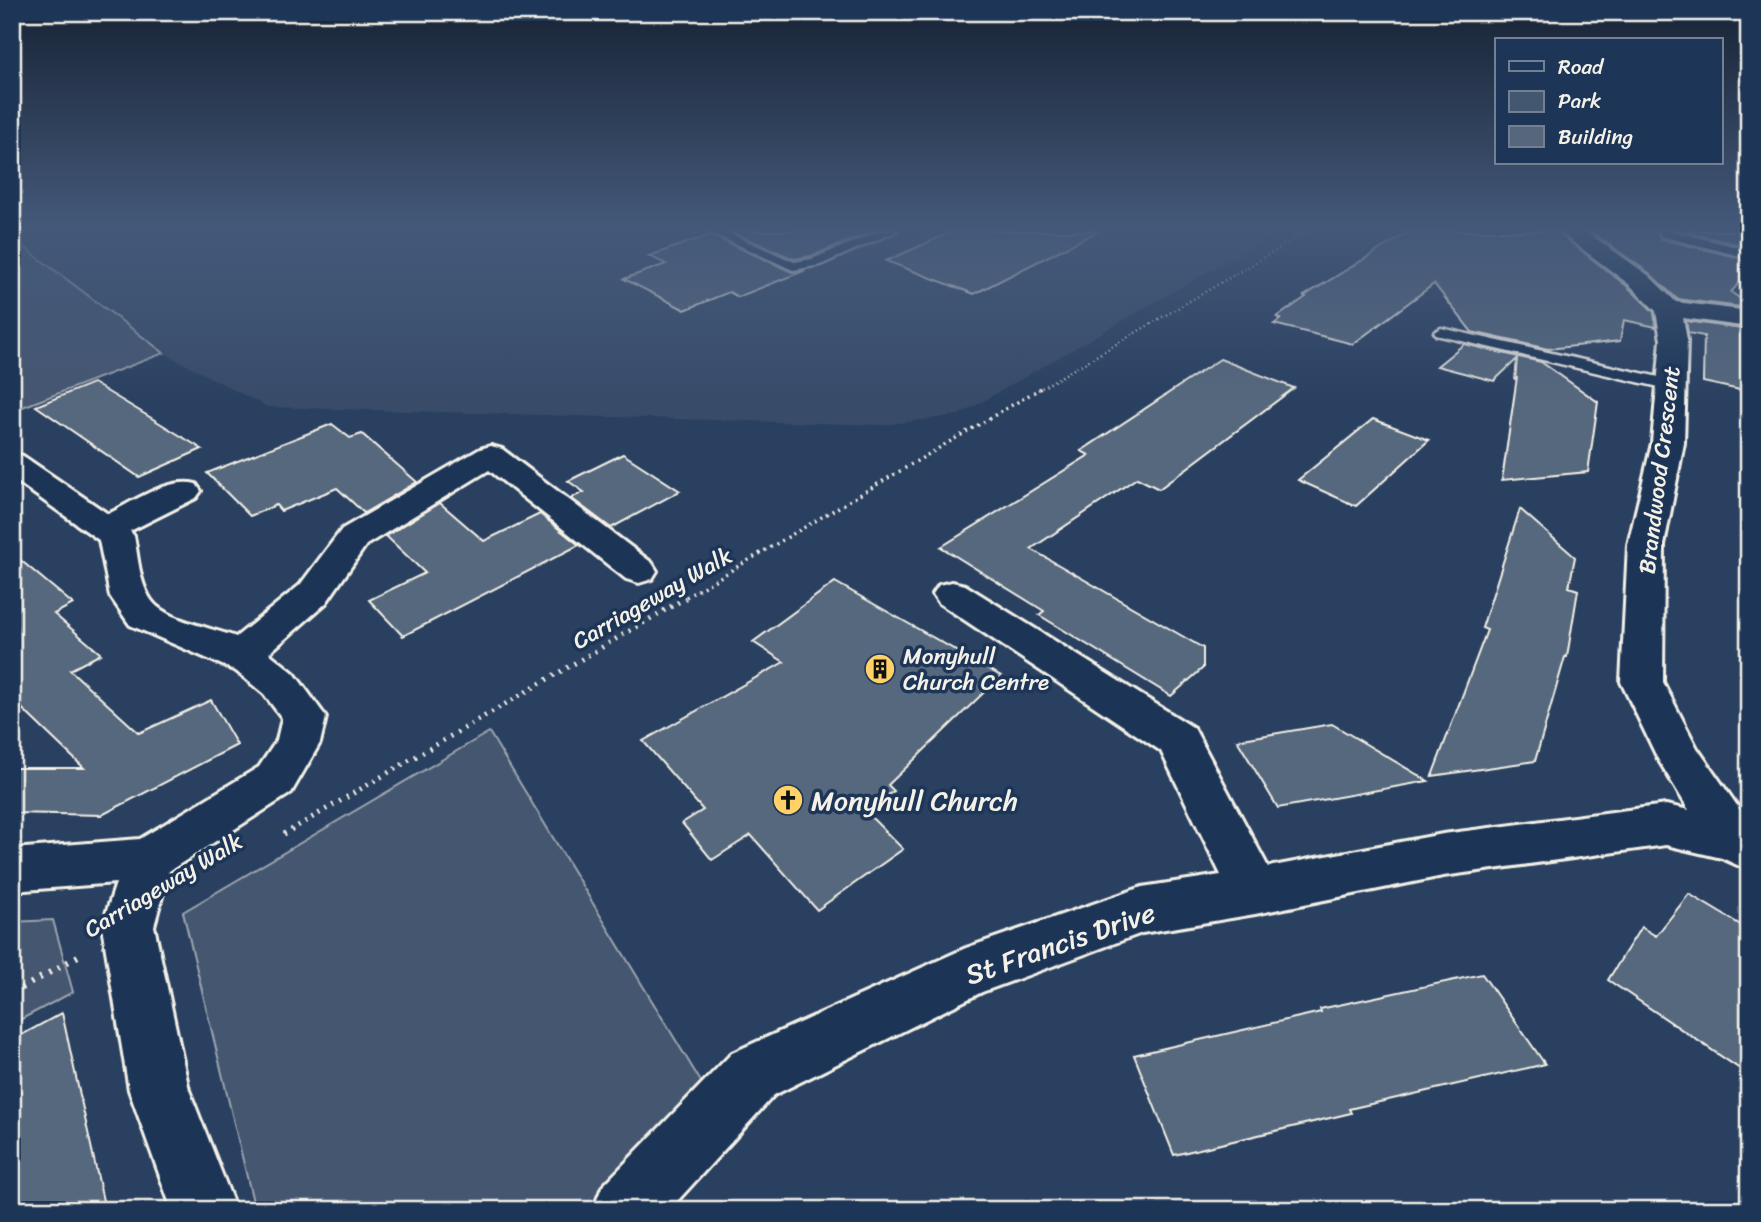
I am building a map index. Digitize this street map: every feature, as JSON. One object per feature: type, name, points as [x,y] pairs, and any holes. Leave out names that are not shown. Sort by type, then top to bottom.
[{"type":"street","points":[[1647,288],[1668,309],[1749,319]]},
{"type":"street","name":"Brandwood Crescent","points":[[1668,309],[1674,340],[1668,443],[1646,545],[1642,682],[1680,759],[1741,846]]},
{"type":"street","points":[[242,654],[313,594],[354,537],[491,456],[639,571]]},
{"type":"street","points":[[12,463],[116,537],[128,595],[141,616],[242,654],[292,695],[304,717],[298,743],[275,780],[148,859],[12,870]]},
{"type":"street","points":[[106,529],[184,491]]},
{"type":"street","points":[[952,594],[1178,740],[1255,892]]},
{"type":"street","name":"St Francis Drive","points":[[625,1210],[753,1074],[966,973],[1142,910],[1255,892],[1443,855],[1667,825],[1741,846]]},
{"type":"street","points":[[148,859],[128,926],[159,1090],[204,1210]]},
{"type":"lane","points":[[1441,332],[1672,385]]},
{"type":"path","name":"Carriageway Walk","points":[[273,841],[1212,288]]},
{"type":"path","name":"Carriageway Walk","points":[[12,995],[128,926]]},
{"type":"shaded area","points":[[78,288],[1179,288],[959,415],[884,425],[267,407],[164,353]]},
{"type":"green space","points":[[12,288],[78,288],[164,353],[12,411]]},
{"type":"green space","points":[[489,732],[706,1090],[589,1210],[255,1210],[183,912]]},
{"type":"green space","points":[[53,920],[73,992],[12,1024],[12,922]]},
{"type":"building","points":[[642,288],[761,288],[738,297],[729,292],[685,310]]},
{"type":"building","points":[[958,288],[986,288],[974,294]]},
{"type":"building","points":[[1317,288],[1429,288],[1353,344],[1274,324],[1281,319],[1277,317],[1306,297],[1304,296]]},
{"type":"building","points":[[1437,288],[1629,288],[1654,312],[1656,327],[1624,320],[1620,341],[1548,349],[1472,332]]},
{"type":"building","points":[[1665,288],[1735,288],[1731,292],[1749,305],[1749,308],[1677,299]]},
{"type":"building","points":[[1686,321],[1749,330],[1749,392],[1703,382],[1704,336],[1688,333]]},
{"type":"building","points":[[1464,344],[1541,362],[1598,402],[1588,472],[1502,480],[1517,377],[1515,380],[1517,359],[1494,381],[1437,366]]},
{"type":"building","points":[[1220,359],[1294,388],[1159,489],[1137,478],[1031,549],[1203,648],[1203,668],[1171,696],[1039,615],[1044,611],[941,547],[1089,455],[1081,451]]},
{"type":"building","points":[[93,383],[202,449],[139,477],[36,406]]},
{"type":"building","points":[[1373,419],[1429,440],[1356,506],[1298,480]]},
{"type":"building","points":[[332,424],[350,438],[362,434],[417,482],[364,513],[337,488],[281,511],[276,505],[250,516],[207,473]]},
{"type":"building","points":[[623,454],[680,491],[611,528],[571,498],[584,492],[568,481]]},
{"type":"building","points":[[440,503],[484,541],[540,514],[579,545],[403,636],[369,600],[425,573],[386,536]]},
{"type":"building","points":[[1520,509],[1575,557],[1569,587],[1578,590],[1567,657],[1535,761],[1432,776],[1487,630],[1482,628]]},
{"type":"building","points":[[12,553],[73,604],[54,614],[101,654],[70,670],[139,733],[211,700],[237,745],[102,815],[12,813],[12,768],[84,768],[12,699]]},
{"type":"building","points":[[835,582],[1001,676],[888,785],[894,791],[864,810],[903,849],[817,910],[751,835],[712,860],[682,823],[703,810],[643,741],[784,662],[753,642]]},
{"type":"building","points":[[1332,724],[1428,781],[1278,808],[1237,740]]},
{"type":"building","points":[[1689,894],[1749,930],[1749,1075],[1608,980],[1641,927],[1656,936]]},
{"type":"building","points":[[1482,974],[1545,1064],[1349,1109],[1351,1113],[1174,1155],[1134,1055],[1321,1012],[1320,1009]]},
{"type":"building","points":[[62,1013],[105,1210],[12,1210],[12,1040]]},
{"type":"place","name":"Monyhull Church Centre","points":[[880,669]]},
{"type":"place","name":"Monyhull Church","points":[[788,800]]}]
